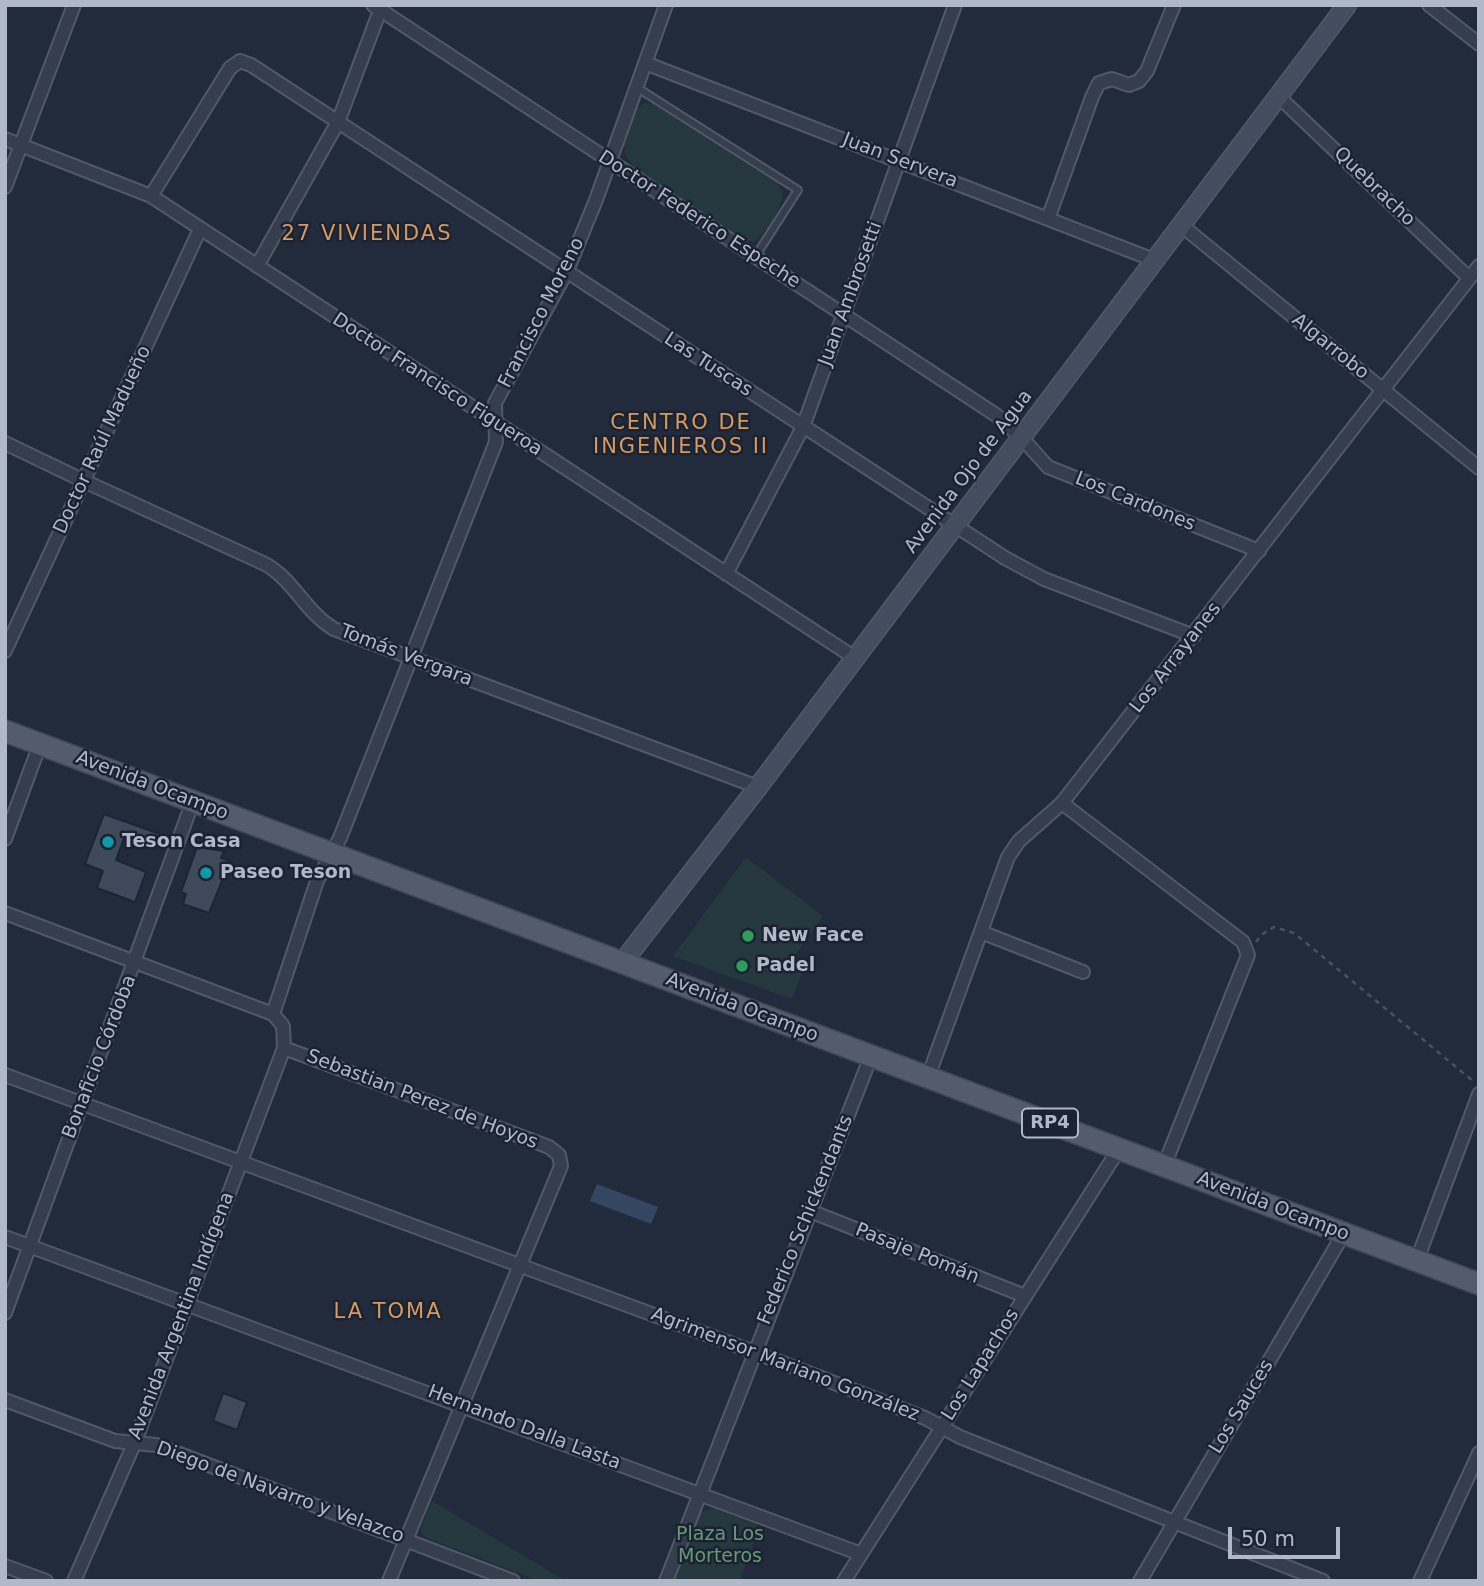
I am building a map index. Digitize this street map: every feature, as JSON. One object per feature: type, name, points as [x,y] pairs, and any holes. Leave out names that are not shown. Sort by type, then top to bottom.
[{"type":"main road","name":"Avenida Ojo de Agua","points":[[622,962],[855,659],[1346,5]]},
{"type":"main road","name":"Avenida Ocampo","points":[[5,731],[1479,1284]]},
{"type":"street","points":[[5,187],[74,5]]},
{"type":"street","name":"Francisco Moreno","points":[[332,854],[496,442],[495,403],[566,273],[666,5]]},
{"type":"street","name":"Juan Ambrosetti","points":[[726,574],[803,427],[955,5]]},
{"type":"street","points":[[1048,219],[1099,83],[1112,79],[1129,85],[1139,81],[1147,71],[1174,5]]},
{"type":"street","points":[[1429,5],[1479,44]]},
{"type":"street","points":[[257,266],[338,122],[379,7]]},
{"type":"street","name":"Doctor Federico Espeche","points":[[379,7],[996,415],[1021,437]]},
{"type":"street","name":"Las Tuscas","points":[[151,196],[230,68],[240,61],[251,65],[1005,558],[1044,579],[1194,636]]},
{"type":"street","name":"Juan Servera","points":[[645,63],[1154,260]]},
{"type":"street","name":"Quebracho","points":[[1278,96],[1469,278]]},
{"type":"street","name":"Doctor Francisco Figueroa","points":[[5,139],[151,196],[855,659]]},
{"type":"street","name":"Algarrobo","points":[[1181,225],[1479,468]]},
{"type":"street","name":"Doctor Raúl Madueño","points":[[5,652],[200,229]]},
{"type":"street","name":"Los Arrayanes","points":[[928,1077],[1008,858],[1019,841],[1062,803],[1479,266]]},
{"type":"street","name":"Los Cardones","points":[[1021,437],[1048,467],[1259,551]]},
{"type":"street","name":"Tomás Vergara","points":[[5,443],[265,564],[287,580],[321,622],[334,629],[758,787]]},
{"type":"street","points":[[5,839],[40,744]]},
{"type":"street","name":"Bonaficio Córdoba","points":[[5,1313],[193,802]]},
{"type":"street","points":[[1062,803],[1242,942],[1248,955],[1164,1166]]},
{"type":"street","points":[[273,1014],[317,881],[332,854]]},
{"type":"street","points":[[5,913],[273,1014],[283,1026],[284,1048]]},
{"type":"street","points":[[981,932],[1083,972]]},
{"type":"street","name":"Sebastian Perez de Hoyos","points":[[284,1048],[549,1147],[559,1155],[561,1166],[519,1266]]},
{"type":"street","name":"Avenida Argentina Indígena","points":[[74,1581],[134,1444],[284,1048]]},
{"type":"street","name":"Federico Schickendants","points":[[666,1581],[871,1056]]},
{"type":"street","name":"Agrimensor Mariano González","points":[[5,1075],[754,1352],[925,1418],[960,1437],[1323,1581]]},
{"type":"street","points":[[1416,1260],[1479,1094]]},
{"type":"street","name":"Los Lapachos","points":[[844,1581],[1119,1149]]},
{"type":"street","name":"Pasaje Pomán","points":[[810,1212],[1025,1296]]},
{"type":"street","name":"Los Sauces","points":[[1140,1581],[1344,1233]]},
{"type":"street","name":"Hernando Dalla Lasta","points":[[5,1237],[861,1554]]},
{"type":"street","points":[[389,1581],[519,1266]]},
{"type":"street","name":"Diego de Navarro y Velazco","points":[[5,1400],[116,1441],[156,1445],[513,1581]]},
{"type":"street","points":[[1420,1581],[1479,1453]]},
{"type":"street","points":[[5,1566],[46,1581]]},
{"type":"lane","points":[[636,87],[798,190],[755,257]]},
{"type":"path","points":[[1248,955],[1261,935],[1274,927],[1294,933],[1479,1085]]},
{"type":"green space","points":[[645,103],[653,104],[777,183],[783,192],[780,206],[769,226],[754,242],[744,240],[634,168],[625,154],[624,142],[636,109]]},
{"type":"green space","name":"New Face","points":[[746,857],[823,916],[794,957],[806,962],[792,999],[673,956]]},
{"type":"green space","points":[[432,1501],[566,1581],[539,1581],[427,1538],[421,1533],[422,1525]]},
{"type":"green space","name":"Plaza Los Morteros","points":[[718,1509],[759,1526],[740,1581],[673,1581],[700,1513]]},
{"type":"water","points":[[597,1184],[658,1207],[651,1224],[590,1201]]},
{"type":"building","points":[[104,814],[160,834],[154,849],[124,838],[116,860],[146,872],[135,902],[97,888],[103,871],[85,864]]},
{"type":"building","name":"Paseo Teson","points":[[197,847],[224,851],[221,858],[230,861],[209,913],[183,904],[186,894],[181,892]]},
{"type":"building","points":[[223,1393],[247,1402],[237,1430],[213,1421]]},
{"type":"place","name":"Teson Casa","points":[[108,842]]},
{"type":"place","name":"Paseo Teson","points":[[206,873]]},
{"type":"place","name":"New Face","points":[[748,936]]},
{"type":"place","name":"Padel","points":[[742,966]]},
{"type":"district","name":"27 VIVIENDAS","points":[[367,235]]},
{"type":"district","name":"CENTRO DE INGENIEROS II","points":[[681,436]]},
{"type":"district","name":"LA TOMA","points":[[388,1313]]}]
